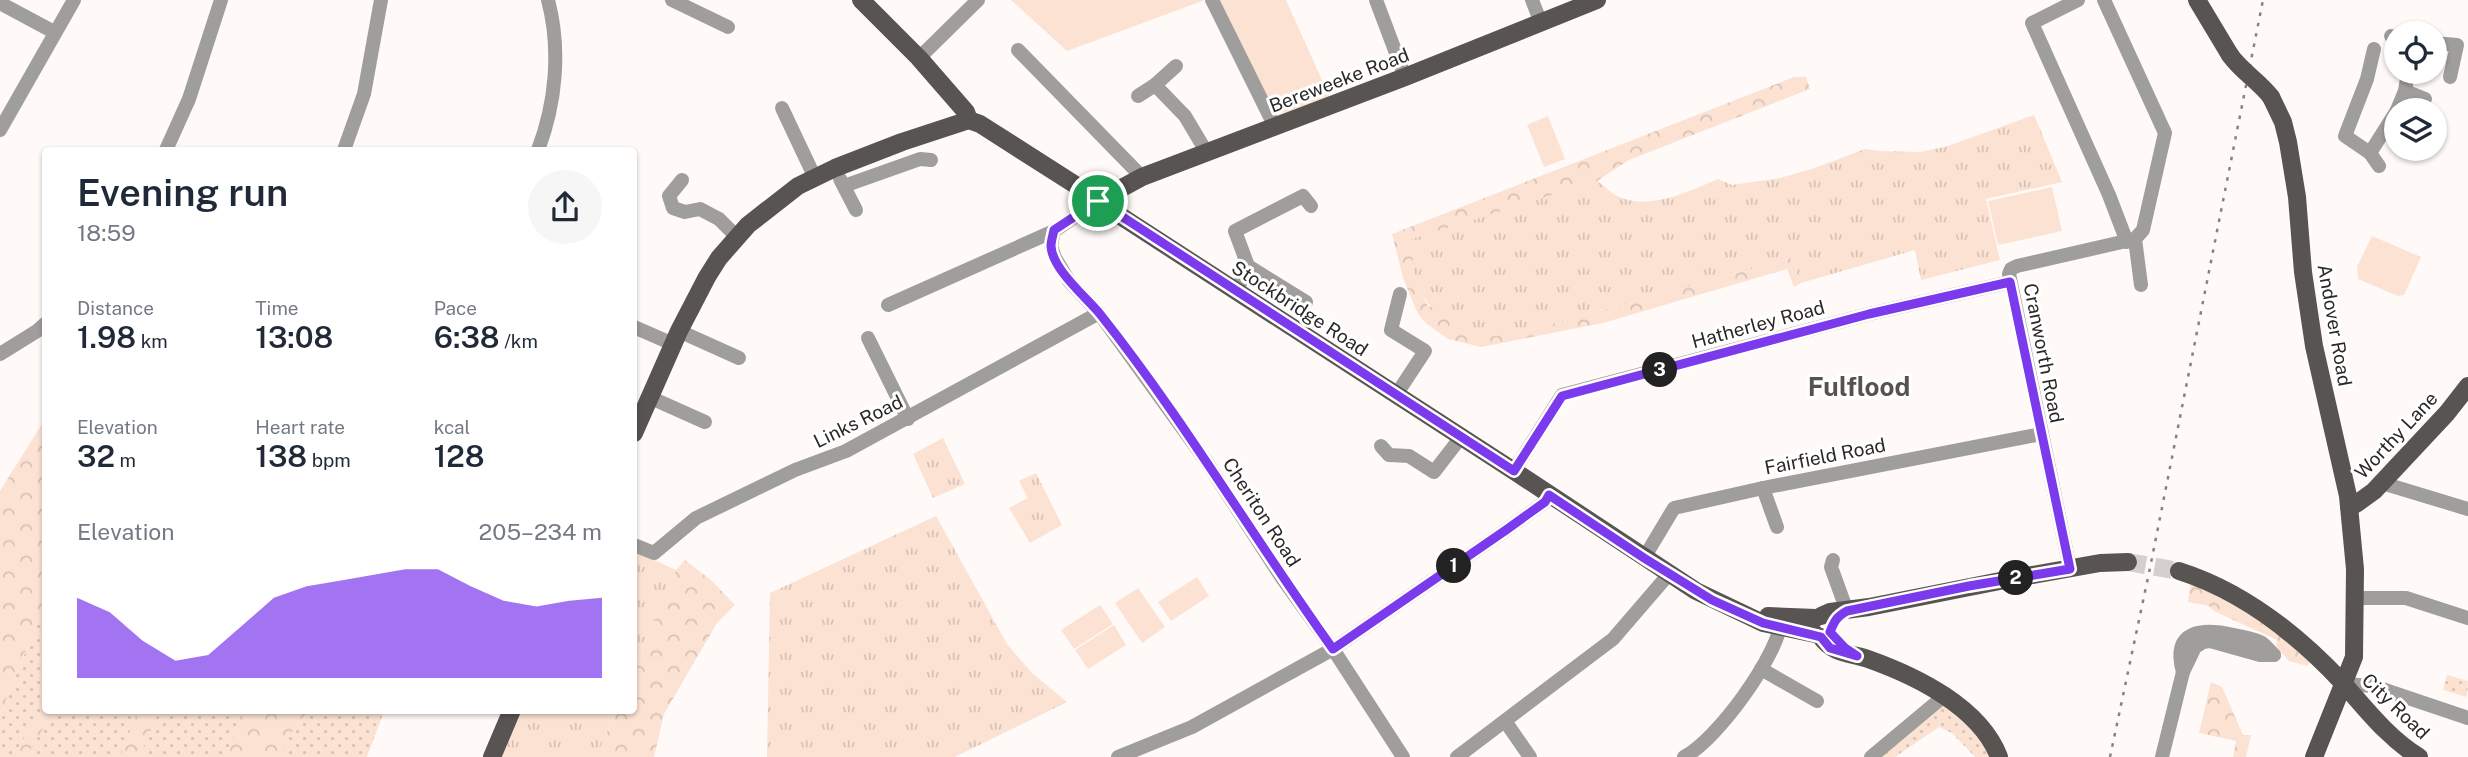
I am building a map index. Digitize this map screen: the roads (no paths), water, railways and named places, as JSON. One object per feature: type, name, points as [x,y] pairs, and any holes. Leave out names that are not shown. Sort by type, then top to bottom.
[{"type":"main road","name":"Stockbridge Road","points":[[861,0],[919,58],[969,120],[1000,137],[1712,600],[1747,615],[1822,627],[1830,612],[2099,563],[2129,562]]},
{"type":"main road","name":"Bereweeke Road","points":[[1098,201],[1142,177],[1405,77],[1597,0]]},
{"type":"main road","name":"Andover Road","points":[[2197,0],[2230,55],[2238,66],[2261,84],[2271,97],[2283,122],[2297,197],[2303,272],[2314,346],[2349,506],[2356,598],[2354,657],[2314,757]]},
{"type":"main road","points":[[637,423],[676,337],[719,258],[770,206],[798,186],[835,168],[969,120]]},
{"type":"main road","name":"Worthy Lane","points":[[2349,506],[2368,496],[2382,483],[2447,413],[2468,386]]},
{"type":"main road","points":[[2179,571],[2197,576],[2249,603],[2300,641],[2344,684]]},
{"type":"main road","points":[[1822,627],[1830,648],[1920,681],[1944,696],[1980,727],[1996,747],[2000,757]]},
{"type":"main road","name":"City Road","points":[[2344,684],[2374,719],[2419,757]]},
{"type":"main road","points":[[492,757],[510,714]]},
{"type":"street","points":[[0,130],[74,0]]},
{"type":"street","points":[[167,147],[188,99],[221,0]]},
{"type":"street","points":[[345,147],[364,93],[381,0]]},
{"type":"street","points":[[539,147],[549,116],[555,70],[556,46],[548,0]]},
{"type":"street","points":[[672,0],[728,27]]},
{"type":"street","points":[[919,58],[978,0]]},
{"type":"street","points":[[1212,0],[1275,127]]},
{"type":"street","points":[[1376,0],[1405,77]]},
{"type":"street","points":[[1532,0],[1541,23]]},
{"type":"street","points":[[2078,0],[2032,23],[2131,240],[2140,285]]},
{"type":"street","points":[[2104,0],[2165,134],[2143,230],[2131,240]]},
{"type":"street","points":[[0,3],[54,32]]},
{"type":"street","points":[[2447,44],[2457,45],[2450,77]]},
{"type":"street","points":[[1018,50],[1142,177]]},
{"type":"street","points":[[2374,50],[2367,79],[2345,136],[2370,153],[2379,166]]},
{"type":"street","points":[[1138,96],[1156,85],[1177,66]]},
{"type":"street","points":[[2402,98],[2406,84]]},
{"type":"street","points":[[1156,85],[1185,116],[1207,153]]},
{"type":"street","points":[[2405,90],[2423,98]]},
{"type":"street","points":[[782,108],[815,178]]},
{"type":"street","points":[[2370,153],[2384,131]]},
{"type":"street","points":[[844,186],[920,159],[931,160]]},
{"type":"street","points":[[835,168],[856,210]]},
{"type":"street","points":[[682,180],[669,196],[673,208],[685,212],[700,209],[719,219],[737,237]]},
{"type":"street","points":[[1306,303],[1248,266],[1236,231],[1303,196],[1311,206]]},
{"type":"street","points":[[888,305],[1054,230],[1098,201]]},
{"type":"street","name":"Cheriton Road","points":[[1054,230],[1051,246],[1069,281],[1099,313],[1206,461],[1403,757]]},
{"type":"street","name":"Cranworth Road","points":[[2070,569],[2010,282],[2011,269],[2131,240]]},
{"type":"street","points":[[1236,292],[1248,266]]},
{"type":"street","name":"Hatherley Road","points":[[1514,471],[1562,396],[1869,314],[2010,282]]},
{"type":"street","points":[[1396,395],[1425,351],[1391,330],[1400,294]]},
{"type":"street","name":"Links Road","points":[[637,546],[654,552],[696,518],[795,470],[846,451],[1099,313]]},
{"type":"street","points":[[0,354],[42,327]]},
{"type":"street","points":[[637,328],[676,337],[739,358]]},
{"type":"street","points":[[868,338],[908,419]]},
{"type":"street","points":[[649,397],[705,422]]},
{"type":"street","name":"Fairfield Road","points":[[1644,558],[1674,508],[2041,434]]},
{"type":"street","points":[[1381,446],[1389,455],[1409,456],[1434,472],[1461,437]]},
{"type":"street","points":[[2382,483],[2468,509]]},
{"type":"street","points":[[1763,488],[1777,527]]},
{"type":"street","points":[[1118,757],[1192,727],[1333,649],[1516,523],[1545,502],[1549,495]]},
{"type":"street","points":[[1833,560],[1831,567],[1847,611]]},
{"type":"street","points":[[1457,757],[1614,639],[1669,574]]},
{"type":"street","points":[[2356,598],[2406,598],[2468,618]]},
{"type":"street","points":[[1684,757],[1700,747],[1723,723],[1761,668],[1782,622]]},
{"type":"street","points":[[2162,757],[2183,672],[2189,664],[2192,652],[2203,642],[2218,643],[2260,655],[2274,655],[2258,641],[2203,630],[2191,635],[2183,646],[2180,656],[2183,672]]},
{"type":"street","points":[[1761,668],[1817,701]]},
{"type":"street","points":[[2344,684],[2373,686],[2468,718]]},
{"type":"street","points":[[1871,757],[1944,696]]},
{"type":"street","points":[[1505,721],[1531,757]]},
{"type":"tunnel","points":[[2128,562],[2179,571]]},
{"type":"railway","points":[[2110,757],[2263,0]]},
{"type":"district","name":"Fulflood","points":[[1859,386]]}]
